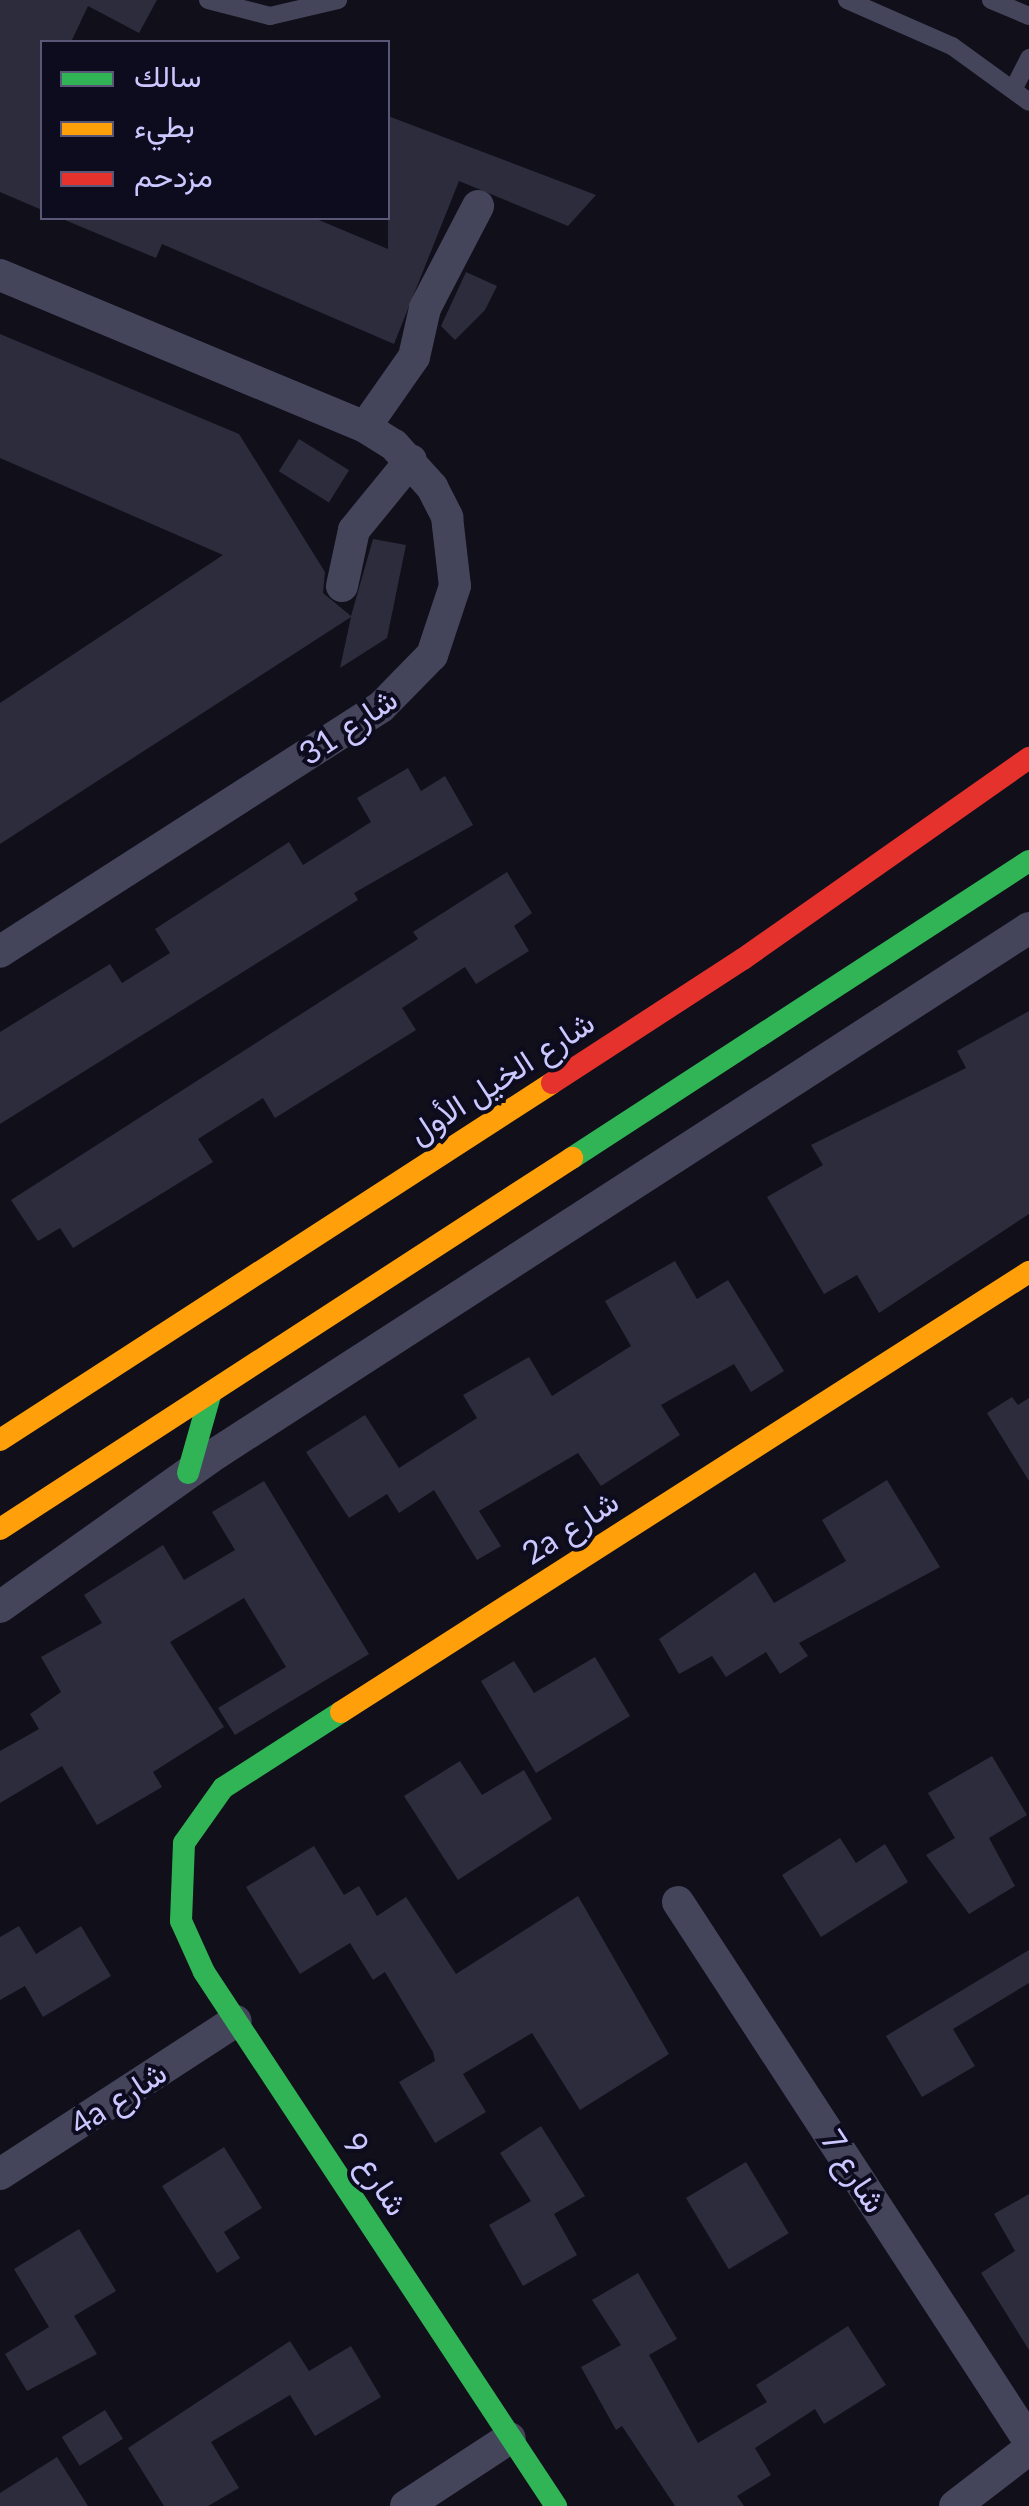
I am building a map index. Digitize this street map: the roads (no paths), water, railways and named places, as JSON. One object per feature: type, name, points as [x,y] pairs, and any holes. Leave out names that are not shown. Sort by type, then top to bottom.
[{"type":"main road","name":"شارع الخيل الأول","points":[[0,1440],[743,959],[1029,758]]},
{"type":"main road","points":[[0,1529],[1029,862]]},
{"type":"main road","name":"2a شارع","points":[[178,1865],[194,1823],[223,1788],[1029,1272]]},
{"type":"main road","points":[[188,1473],[210,1394]]},
{"type":"main road","name":"شارع 9","points":[[178,1865],[181,1921],[190,1948],[556,2506]]},
{"type":"street","points":[[365,426],[414,357],[425,308],[478,206]]},
{"type":"street","name":"شارع 31","points":[[0,275],[365,426],[412,460],[447,517],[455,586],[440,638],[409,684],[0,952]]},
{"type":"street","points":[[342,586],[354,530],[412,460]]},
{"type":"street","points":[[0,1607],[188,1473],[1029,928]]},
{"type":"street","name":"شارع 7","points":[[678,1902],[1029,2441]]},
{"type":"street","name":"4a شارع","points":[[0,2174],[236,2021]]},
{"type":"street","points":[[406,2506],[510,2438]]},
{"type":"street","points":[[955,2506],[1029,2449]]},
{"type":"lane","points":[[208,0],[270,16],[338,0]]},
{"type":"lane","points":[[847,0],[952,46],[1029,102]]},
{"type":"lane","points":[[991,0],[1029,16]]},
{"type":"lane","points":[[1014,88],[1029,58]]}]
